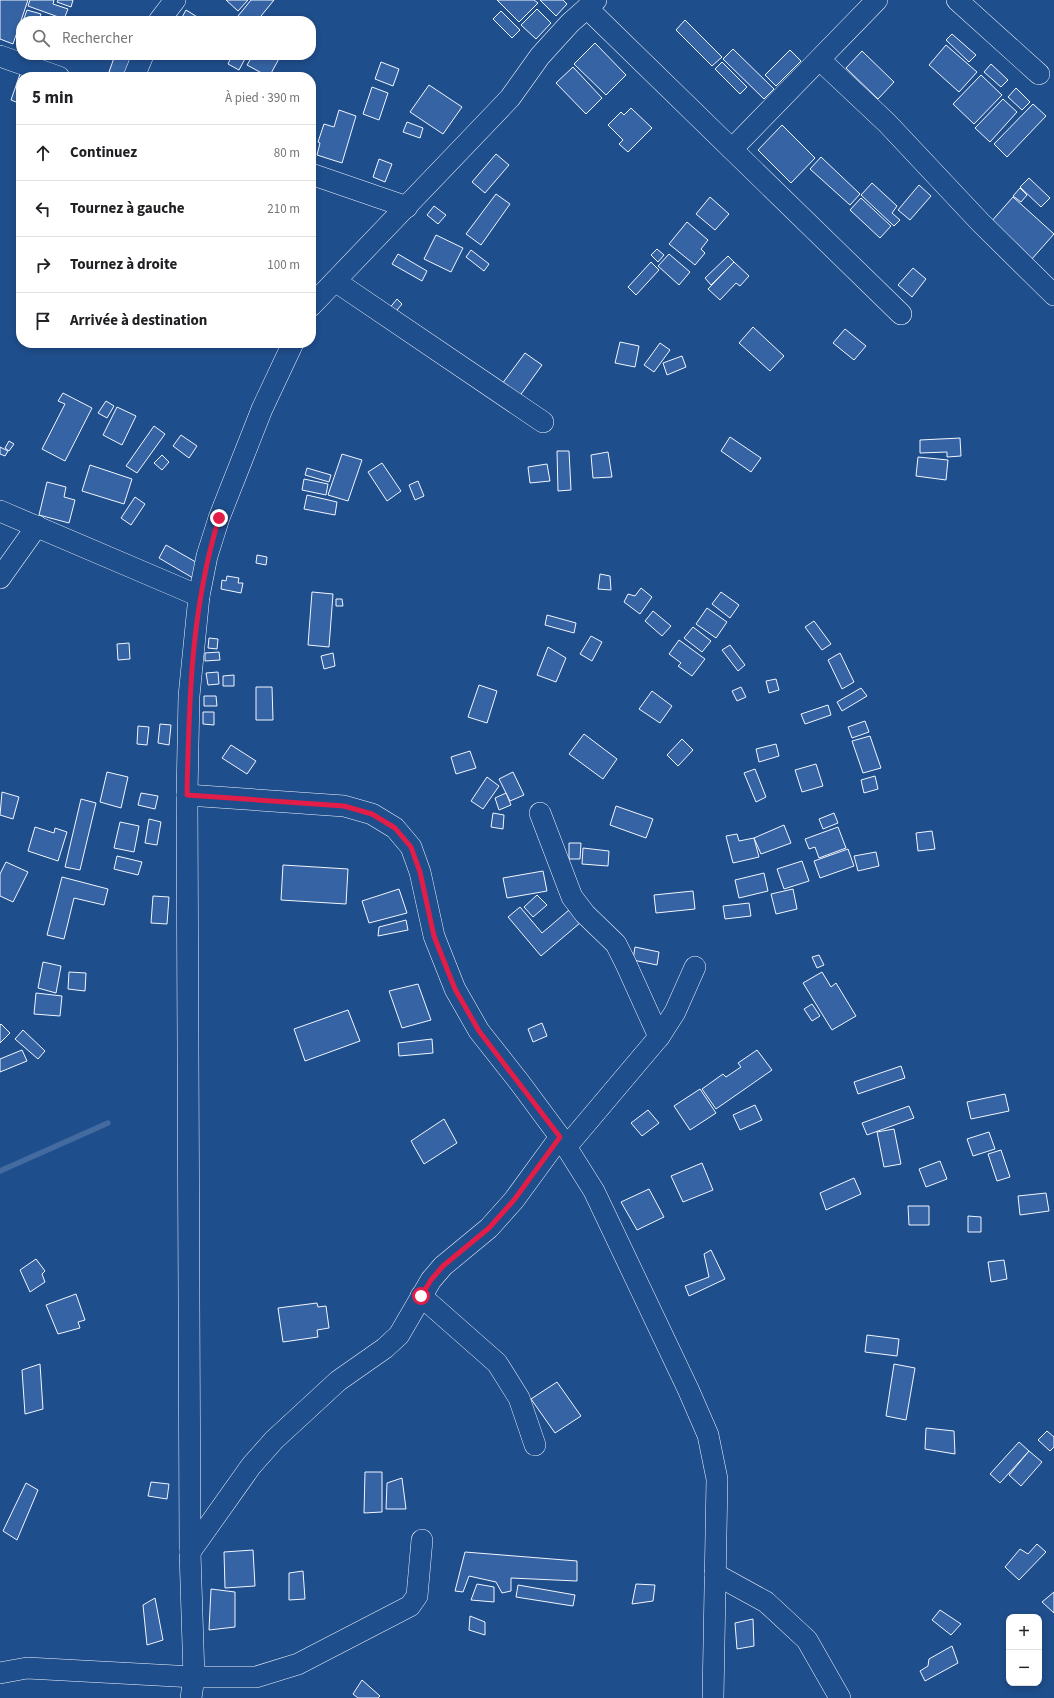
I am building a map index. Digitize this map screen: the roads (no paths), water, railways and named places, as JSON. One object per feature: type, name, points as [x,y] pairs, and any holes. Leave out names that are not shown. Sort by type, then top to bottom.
[{"type":"street","points":[[163,16],[175,0]]},
{"type":"street","points":[[732,150],[877,0]]},
{"type":"street","points":[[957,0],[1039,74]]},
{"type":"street","points":[[316,301],[510,98],[540,56],[570,23],[591,4],[732,150],[901,314]]},
{"type":"street","points":[[0,56],[45,72]]},
{"type":"street","points":[[136,72],[141,60]]},
{"type":"street","points":[[820,60],[887,123],[980,222],[1054,295]]},
{"type":"street","points":[[316,176],[407,207]]},
{"type":"street","points":[[334,281],[543,422]]},
{"type":"street","points":[[191,1698],[194,1677],[190,1552],[187,795],[189,696],[200,596],[207,556],[219,518],[262,409],[291,348]]},
{"type":"street","points":[[0,511],[200,596]]},
{"type":"street","points":[[0,578],[38,526]]},
{"type":"street","points":[[187,795],[344,806],[372,814],[395,828],[411,847],[420,872],[434,936],[455,989],[479,1031],[564,1142],[594,1191],[688,1389],[708,1435],[717,1479],[713,1698]]},
{"type":"street","points":[[540,813],[572,897],[585,914],[616,944],[658,1036]]},
{"type":"street","points":[[190,1552],[251,1466],[274,1440],[338,1381],[385,1348],[399,1335],[431,1280],[443,1266],[489,1228],[658,1036],[675,1012],[695,967]]},
{"type":"street","points":[[421,1296],[497,1363],[518,1398],[535,1445]]},
{"type":"street","points":[[0,1673],[27,1668],[194,1677],[256,1677],[276,1672],[298,1664],[410,1606],[417,1596],[422,1540]]},
{"type":"street","points":[[715,1574],[766,1602],[807,1640],[840,1698]]},
{"type":"waterway","points":[[0,1171],[108,1123]]}]
